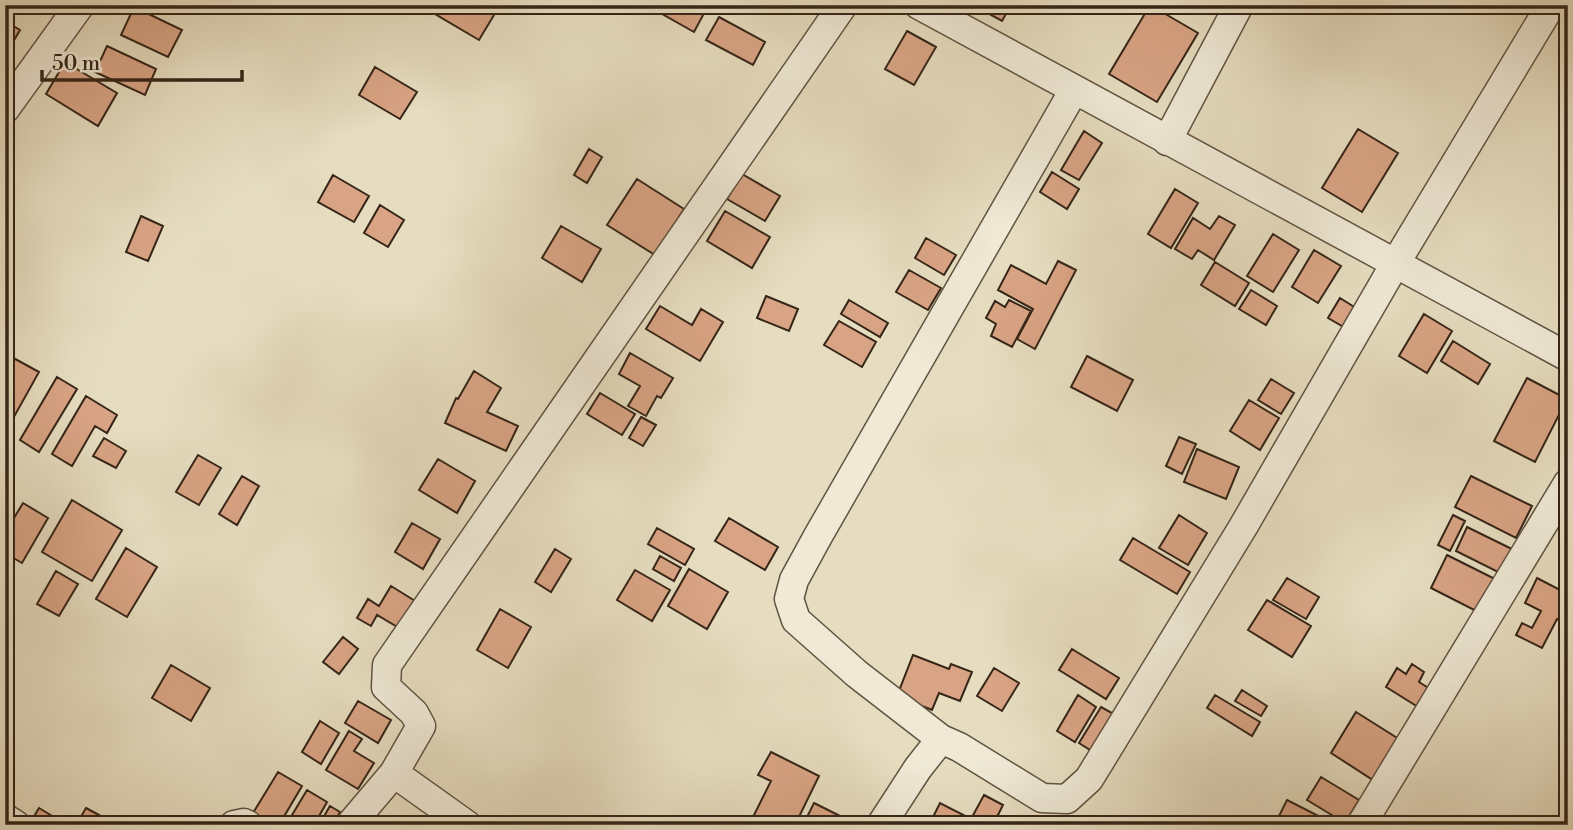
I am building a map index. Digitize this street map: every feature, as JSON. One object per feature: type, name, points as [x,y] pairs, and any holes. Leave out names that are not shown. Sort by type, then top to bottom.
[{"type":"street","points":[[5,109],[80,5]]},
{"type":"street","points":[[350,825],[394,773],[421,726],[414,713],[386,687],[387,664],[843,5]]},
{"type":"street","points":[[919,5],[1568,357]]},
{"type":"street","points":[[1167,141],[1239,5]]},
{"type":"street","points":[[1074,90],[818,536],[794,580],[789,599],[796,620],[858,674],[941,739],[959,747],[1042,798],[1068,799],[1089,779],[1243,527],[1395,264],[1551,5]]},
{"type":"street","points":[[1361,825],[1568,483]]},
{"type":"street","points":[[881,825],[918,768],[941,739]]},
{"type":"street","points":[[394,773],[467,825]]},
{"type":"street","points":[[5,818],[16,825]]},
{"type":"street","points":[[234,825],[248,825]]},
{"type":"building","points":[[433,5],[500,5],[479,40],[430,11]]},
{"type":"building","points":[[660,5],[708,6],[694,32],[657,11]]},
{"type":"building","points":[[973,5],[1011,5],[1002,21]]},
{"type":"building","points":[[1150,5],[1198,33],[1157,102],[1109,74]]},
{"type":"building","points":[[134,7],[182,30],[168,57],[121,35]]},
{"type":"building","points":[[719,17],[765,42],[753,65],[706,40]]},
{"type":"building","points":[[5,21],[20,30],[6,54],[5,54]]},
{"type":"building","points":[[907,31],[936,47],[914,85],[885,69]]},
{"type":"building","points":[[107,46],[156,69],[145,95],[95,72]]},
{"type":"building","points":[[65,62],[117,93],[98,126],[46,94]]},
{"type":"building","points":[[375,67],[417,92],[400,119],[359,95]]},
{"type":"building","points":[[1358,129],[1398,153],[1362,212],[1322,188]]},
{"type":"building","points":[[1084,131],[1102,143],[1079,180],[1061,170]]},
{"type":"building","points":[[589,149],[602,157],[587,183],[574,175]]},
{"type":"building","points":[[1052,172],[1079,189],[1067,209],[1040,192]]},
{"type":"building","points":[[742,174],[780,196],[765,221],[727,199]]},
{"type":"building","points":[[333,175],[369,196],[354,222],[318,202]]},
{"type":"building","points":[[637,179],[684,209],[655,255],[607,225]]},
{"type":"building","points":[[1175,189],[1198,203],[1171,248],[1148,234]]},
{"type":"building","points":[[380,205],[404,220],[388,247],[364,233]]},
{"type":"building","points":[[725,211],[770,237],[752,268],[707,241]]},
{"type":"building","points":[[141,216],[163,226],[148,261],[126,252]]},
{"type":"building","points":[[1219,216],[1235,225],[1214,260],[1198,250],[1192,259],[1175,249],[1193,218],[1210,229]]},
{"type":"building","points":[[561,226],[601,249],[582,282],[542,258]]},
{"type":"building","points":[[1273,234],[1299,250],[1273,292],[1247,276]]},
{"type":"building","points":[[926,238],[956,255],[944,275],[915,258]]},
{"type":"building","points":[[1314,250],[1341,266],[1318,303],[1292,287]]},
{"type":"building","points":[[1058,261],[1076,270],[1035,349],[1017,339],[1033,309],[998,290],[1011,265],[1046,284]]},
{"type":"building","points":[[1215,262],[1249,283],[1235,306],[1201,285]]},
{"type":"building","points":[[909,270],[941,288],[928,310],[896,292]]},
{"type":"building","points":[[1251,290],[1277,306],[1266,325],[1239,309]]},
{"type":"building","points":[[766,296],[798,309],[789,331],[757,318]]},
{"type":"building","points":[[1340,298],[1359,310],[1347,329],[1328,318]]},
{"type":"building","points":[[849,300],[888,323],[880,337],[841,314]]},
{"type":"building","points":[[1009,300],[1031,311],[1012,347],[991,336],[996,324],[986,318],[995,301],[1005,307]]},
{"type":"building","points":[[660,306],[692,325],[701,309],[723,322],[700,361],[646,329]]},
{"type":"building","points":[[1424,314],[1452,331],[1427,373],[1399,356]]},
{"type":"building","points":[[839,321],[876,342],[862,367],[824,345]]},
{"type":"building","points":[[1453,341],[1490,364],[1478,384],[1441,361]]},
{"type":"building","points":[[630,353],[673,378],[661,398],[657,396],[646,416],[628,406],[640,386],[619,374]]},
{"type":"building","points":[[8,355],[39,372],[5,433],[5,361]]},
{"type":"building","points":[[1087,356],[1133,380],[1117,411],[1071,387]]},
{"type":"building","points":[[474,371],[501,388],[487,412],[518,426],[506,451],[445,423],[456,398],[458,399]]},
{"type":"building","points":[[57,377],[77,389],[39,452],[20,440]]},
{"type":"building","points":[[1527,378],[1567,399],[1535,462],[1494,441]]},
{"type":"building","points":[[1271,379],[1294,393],[1281,414],[1258,400]]},
{"type":"building","points":[[600,393],[635,414],[622,435],[587,414]]},
{"type":"building","points":[[86,396],[117,415],[107,433],[95,426],[72,466],[52,454]]},
{"type":"building","points":[[1249,400],[1279,418],[1260,450],[1230,431]]},
{"type":"building","points":[[641,417],[656,425],[643,446],[629,438]]},
{"type":"building","points":[[1179,437],[1196,444],[1182,474],[1166,466]]},
{"type":"building","points":[[104,438],[126,451],[116,468],[93,456]]},
{"type":"building","points":[[1197,449],[1239,467],[1226,499],[1184,482]]},
{"type":"building","points":[[198,455],[221,468],[199,505],[176,492]]},
{"type":"building","points":[[438,459],[475,481],[457,513],[419,490]]},
{"type":"building","points":[[242,476],[259,486],[237,525],[219,514]]},
{"type":"building","points":[[1471,476],[1532,506],[1516,538],[1455,507]]},
{"type":"building","points":[[72,500],[122,530],[92,581],[42,552]]},
{"type":"building","points":[[23,503],[48,518],[22,563],[5,553],[5,533]]},
{"type":"building","points":[[1179,515],[1207,533],[1188,565],[1159,548]]},
{"type":"building","points":[[1453,515],[1465,521],[1450,551],[1438,545]]},
{"type":"building","points":[[729,518],[778,547],[765,570],[715,541]]},
{"type":"building","points":[[412,523],[440,539],[423,569],[395,552]]},
{"type":"building","points":[[1467,527],[1516,551],[1504,575],[1456,551]]},
{"type":"building","points":[[657,528],[694,549],[685,565],[648,544]]},
{"type":"building","points":[[1133,538],[1190,572],[1177,594],[1120,560]]},
{"type":"building","points":[[126,548],[157,567],[127,617],[96,599]]},
{"type":"building","points":[[555,549],[571,559],[551,592],[535,582]]},
{"type":"building","points":[[1447,555],[1495,579],[1478,612],[1431,588]]},
{"type":"building","points":[[660,556],[681,568],[674,581],[653,569]]},
{"type":"building","points":[[689,569],[728,592],[707,629],[668,606]]},
{"type":"building","points":[[635,570],[670,590],[652,621],[617,600]]},
{"type":"building","points":[[56,571],[78,584],[59,616],[37,604]]},
{"type":"building","points":[[1287,578],[1319,597],[1306,619],[1273,600]]},
{"type":"building","points":[[1537,578],[1568,594],[1568,607],[1561,621],[1557,619],[1542,648],[1516,635],[1522,623],[1532,628],[1541,611],[1525,603]]},
{"type":"building","points":[[391,586],[420,604],[404,631],[377,615],[371,626],[357,618],[368,599],[379,606]]},
{"type":"building","points":[[1267,600],[1311,626],[1292,657],[1248,630]]},
{"type":"building","points":[[500,609],[531,627],[508,668],[477,650]]},
{"type":"building","points":[[343,637],[358,649],[339,674],[323,662]]},
{"type":"building","points":[[1072,649],[1119,678],[1106,699],[1059,670]]},
{"type":"building","points":[[913,655],[949,669],[951,664],[972,672],[960,701],[939,693],[932,710],[897,696]]},
{"type":"building","points":[[1412,664],[1424,672],[1419,682],[1438,694],[1426,712],[1386,687],[1397,668],[1406,674]]},
{"type":"building","points":[[171,665],[210,688],[191,721],[152,698]]},
{"type":"building","points":[[994,668],[1019,683],[1002,711],[977,696]]},
{"type":"building","points":[[1242,690],[1267,706],[1261,716],[1235,701]]},
{"type":"building","points":[[1078,695],[1096,707],[1075,742],[1057,731]]},
{"type":"building","points":[[1215,695],[1260,722],[1252,736],[1207,708]]},
{"type":"building","points":[[358,701],[391,720],[378,743],[345,723]]},
{"type":"building","points":[[1101,707],[1121,718],[1098,755],[1079,743]]},
{"type":"building","points":[[1356,712],[1402,741],[1376,782],[1331,753]]},
{"type":"building","points":[[320,721],[339,733],[321,764],[302,752]]},
{"type":"building","points":[[349,731],[362,739],[354,751],[374,763],[358,789],[326,770]]},
{"type":"building","points":[[771,752],[819,776],[795,825],[749,825],[771,781],[758,775]]},
{"type":"building","points":[[278,772],[302,786],[279,825],[273,825],[253,813]]},
{"type":"building","points":[[1321,777],[1359,800],[1345,823],[1307,800]]},
{"type":"building","points":[[307,790],[327,802],[314,825],[286,825]]},
{"type":"building","points":[[984,795],[1003,805],[993,825],[929,825],[940,803],[971,819]]},
{"type":"building","points":[[1287,800],[1336,825],[1292,825],[1278,818]]},
{"type":"building","points":[[814,803],[858,825],[803,825]]},
{"type":"building","points":[[330,806],[340,812],[333,825],[319,825]]},
{"type":"building","points":[[39,808],[67,825],[29,825]]},
{"type":"building","points":[[86,808],[99,815],[93,825],[76,825]]}]
